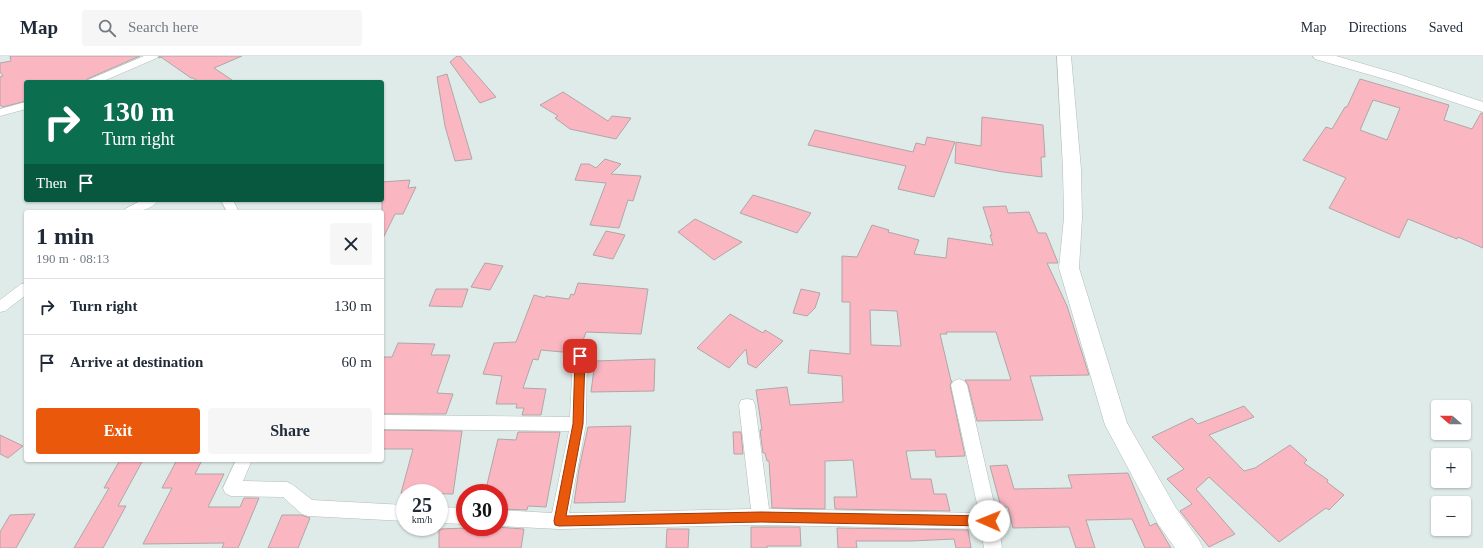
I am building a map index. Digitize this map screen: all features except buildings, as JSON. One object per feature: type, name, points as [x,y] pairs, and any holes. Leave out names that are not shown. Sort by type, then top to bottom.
[{"type":"street","points":[[97,80],[153,56]]},
{"type":"street","points":[[1064,56],[1072,169],[1073,218],[1069,268],[1116,425],[1167,516],[1190,548]]},
{"type":"street","points":[[1320,56],[1393,77],[1483,107]]},
{"type":"street","points":[[0,113],[24,106]]},
{"type":"street","points":[[133,210],[148,202]]},
{"type":"street","points":[[0,307],[24,289]]},
{"type":"street","points":[[559,521],[578,424],[580,356]]},
{"type":"street","points":[[959,385],[989,521],[993,548]]},
{"type":"street","points":[[747,405],[761,517]]},
{"type":"street","points":[[384,422],[578,424]]},
{"type":"street","points":[[243,462],[231,488],[287,490],[308,508],[396,513]]},
{"type":"street","points":[[508,518],[559,521],[761,517],[989,521]]},
{"type":"route","points":[[580,356],[578,424],[559,521],[761,517],[989,521]]}]
